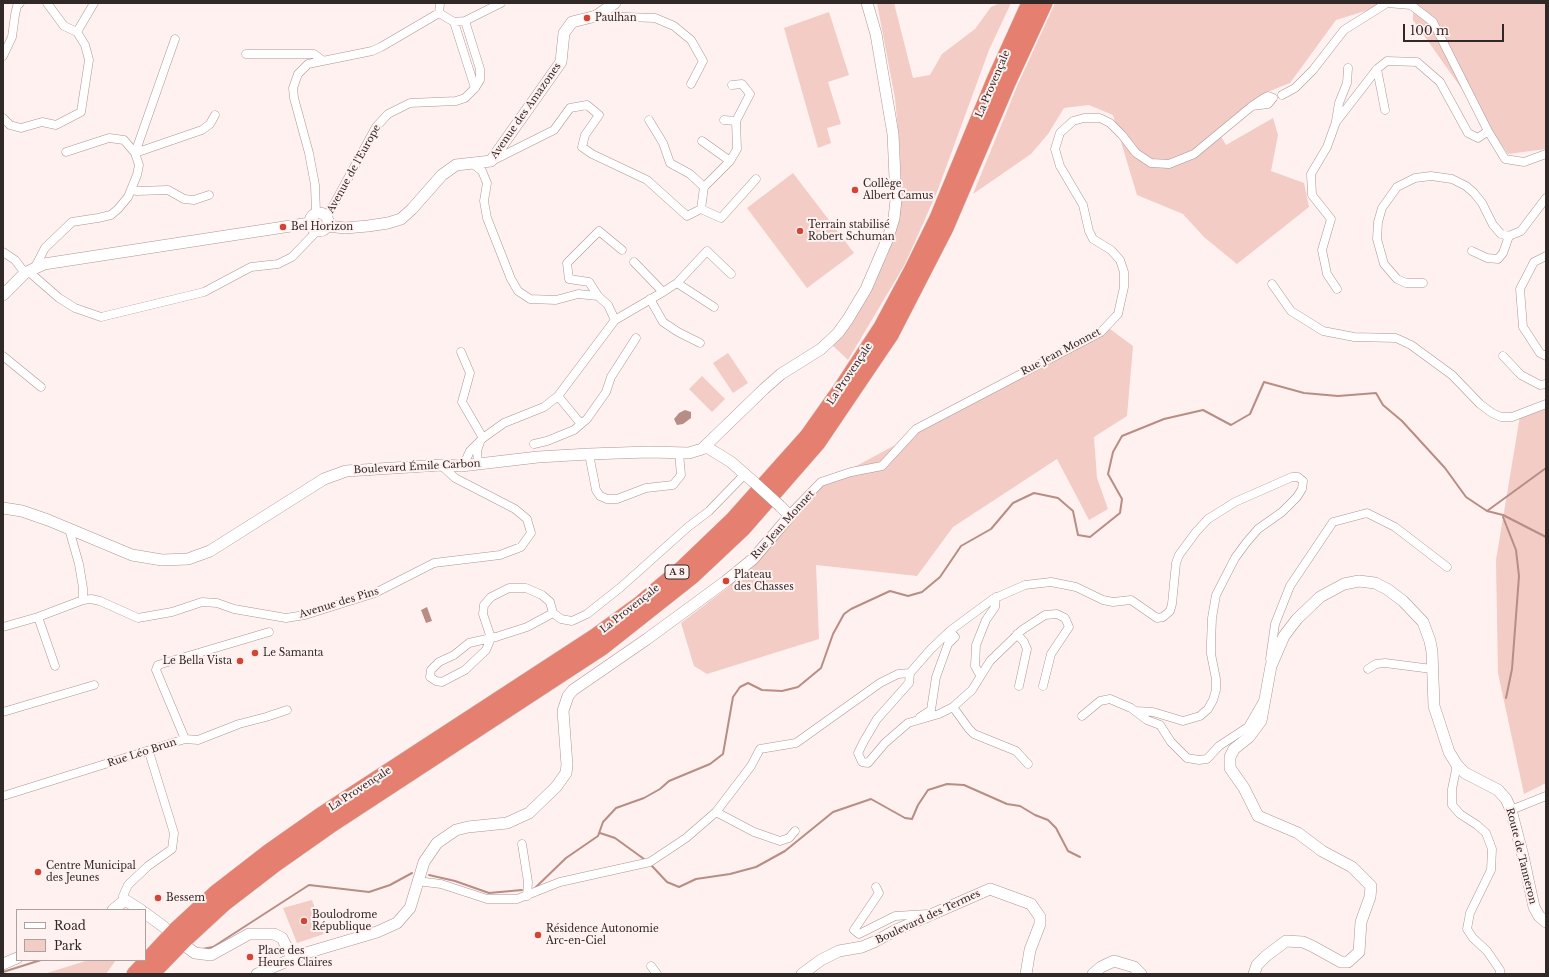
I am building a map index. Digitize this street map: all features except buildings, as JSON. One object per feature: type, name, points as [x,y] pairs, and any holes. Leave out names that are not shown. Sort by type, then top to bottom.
[{"type":"highway","name":"La Provençale","points":[[134,974],[175,930],[216,892],[268,852],[322,814],[595,636],[639,604],[683,567],[732,520],[807,436],[881,327],[937,218],[994,80],[1029,3]]},
{"type":"highway","name":"La Provençale","points":[[152,974],[185,940],[224,904],[276,864],[330,826],[602,648],[693,576],[752,518],[818,443],[891,335],[946,228],[1008,83],[1045,3]]},
{"type":"street","points":[[3,56],[12,37],[17,6],[20,3]]},
{"type":"street","points":[[3,118],[10,125],[20,128],[42,122],[56,125],[81,112],[88,60],[86,45],[77,32],[64,26],[47,3]]},
{"type":"street","points":[[77,32],[94,3]]},
{"type":"street","points":[[439,13],[440,3]]},
{"type":"street","points":[[439,13],[454,22],[464,21],[502,3]]},
{"type":"street","name":"Avenue des Amazones","points":[[328,221],[353,227],[388,223],[401,219],[412,209],[442,175],[451,168],[456,165],[491,161],[561,62],[564,33],[572,22],[596,16],[615,3]]},
{"type":"street","points":[[788,516],[780,506],[725,457],[708,450],[705,446],[781,374],[821,349],[838,333],[863,294],[888,238],[894,218],[896,200],[893,134],[876,34],[867,3]]},
{"type":"street","name":"Rue Jean Monnet","points":[[257,974],[293,959],[377,932],[397,923],[410,908],[417,881],[428,854],[437,842],[456,830],[514,821],[529,813],[556,787],[566,773],[567,764],[563,711],[568,696],[573,690],[647,639],[735,574],[758,553],[786,521],[788,516],[821,482],[851,472],[882,466],[916,428],[1101,332],[1118,314],[1124,287],[1124,272],[1120,260],[1111,250],[1093,239],[1089,231],[1084,205],[1060,166],[1055,149],[1060,133],[1073,121],[1084,118],[1100,118],[1110,123],[1141,157],[1151,163],[1169,164],[1194,154],[1252,106],[1268,104],[1295,88],[1313,70],[1344,30],[1387,3],[1412,5],[1433,22],[1488,131],[1505,159],[1524,162],[1546,154]]},
{"type":"street","points":[[316,213],[315,185],[310,153],[293,88],[294,82],[303,68],[308,64],[372,51],[439,13]]},
{"type":"street","points":[[596,16],[655,18],[674,26],[691,40],[703,61],[691,84]]},
{"type":"street","points":[[464,21],[480,70],[480,80],[475,88]]},
{"type":"street","points":[[454,22],[475,88]]},
{"type":"street","points":[[134,153],[175,39]]},
{"type":"street","points":[[246,54],[314,54],[322,60]]},
{"type":"street","points":[[1336,122],[1377,69],[1387,61],[1417,62],[1440,82],[1468,132],[1478,138],[1488,131]]},
{"type":"street","points":[[1337,289],[1327,274],[1322,250],[1331,220],[1312,195],[1311,174],[1327,147],[1336,122],[1339,103],[1347,83],[1348,68]]},
{"type":"street","points":[[1377,69],[1385,110]]},
{"type":"street","points":[[701,209],[704,187],[730,161],[737,148],[736,121],[750,94],[742,84],[732,85]]},
{"type":"street","name":"Avenue de l'Europe","points":[[328,221],[376,127],[388,114],[410,103],[456,101],[465,98],[475,88]]},
{"type":"street","points":[[491,161],[554,130],[570,108],[587,105],[599,114],[586,135],[582,147],[592,154],[647,180],[687,216],[701,209]]},
{"type":"street","points":[[134,153],[202,130],[210,124],[215,115]]},
{"type":"street","points":[[649,120],[663,143],[670,163],[690,174],[704,187]]},
{"type":"street","points":[[724,120],[736,121]]},
{"type":"street","points":[[3,295],[29,270],[45,248],[68,225],[72,222],[111,215],[118,210],[132,190],[139,165],[134,153],[124,140],[109,138],[66,152]]},
{"type":"street","points":[[702,141],[730,161]]},
{"type":"street","points":[[473,164],[482,171],[487,183],[484,201],[487,218],[511,279],[518,291],[530,299],[556,300],[578,294],[598,296]]},
{"type":"street","points":[[1423,283],[1406,283],[1397,279],[1384,264],[1377,239],[1378,222],[1382,208],[1397,187],[1415,178],[1431,176],[1452,179],[1466,186],[1482,203],[1493,225],[1501,234],[1509,236],[1521,230],[1546,198]]},
{"type":"street","points":[[701,209],[721,218],[756,179]]},
{"type":"street","points":[[132,190],[168,190],[184,199],[194,200],[209,195]]},
{"type":"street","points":[[3,252],[29,270],[70,305],[101,317],[204,292],[251,267],[278,264],[292,257],[313,227],[311,217],[316,213],[322,213],[328,221],[322,231],[313,227],[44,264],[29,270]]},
{"type":"street","points":[[615,320],[608,305],[598,296],[589,282],[569,279],[567,263],[599,231],[622,250]]},
{"type":"street","points":[[1472,250],[1488,258],[1498,259],[1504,253],[1509,236]]},
{"type":"street","points":[[463,466],[470,451],[483,438],[504,422],[544,407],[558,396],[615,320],[677,284],[707,251],[731,274]]},
{"type":"street","points":[[1546,256],[1534,262],[1520,289],[1523,327],[1540,353],[1546,356]]},
{"type":"street","points":[[634,262],[663,292]]},
{"type":"street","points":[[677,284],[714,307]]},
{"type":"street","points":[[1272,284],[1291,311],[1323,331],[1354,337],[1396,338],[1411,345],[1452,375],[1480,404],[1492,413],[1501,417],[1512,417],[1546,404]]},
{"type":"street","points":[[650,299],[663,322],[678,332],[700,343]]},
{"type":"street","points":[[534,444],[547,441],[568,432],[587,419],[606,392],[611,377],[636,338]]},
{"type":"street","points":[[461,352],[470,373],[462,402],[483,438]]},
{"type":"street","points":[[3,356],[41,387]]},
{"type":"street","points":[[1503,356],[1521,375],[1540,385],[1546,384]]},
{"type":"street","points":[[558,396],[581,424]]},
{"type":"street","points":[[478,464],[476,452],[483,438]]},
{"type":"street","name":"Boulevard Émile Carbon","points":[[3,508],[22,511],[132,554],[162,560],[188,559],[210,551],[324,480],[346,471],[441,465],[463,466],[538,457],[589,454],[649,452],[679,453],[696,451],[705,446]]},
{"type":"street","points":[[589,454],[596,490],[600,496],[607,499],[617,500],[646,488],[673,485],[681,474],[679,453]]},
{"type":"street","name":"Avenue des Pins","points":[[3,627],[38,617],[83,600],[100,601],[138,618],[172,612],[202,602],[217,603],[234,609],[286,618],[305,615],[375,593],[434,563],[500,555],[521,547],[531,533],[527,519],[515,509],[455,478],[441,465]]},
{"type":"street","points":[[553,613],[527,627],[491,638],[469,643],[454,655],[439,662],[431,670],[430,677],[436,681],[442,682],[465,670],[486,650],[491,638],[483,614],[484,604],[497,593],[509,588],[526,588],[542,595],[550,602],[553,613],[562,619],[572,621],[603,602],[688,527],[709,511],[745,474]]},
{"type":"street","points":[[1043,686],[1051,654],[1069,627],[1065,618],[1057,614],[1045,615],[1034,620],[1017,634],[990,661],[972,690],[953,707],[939,714],[908,723],[891,738],[868,763],[862,762],[858,753],[877,719],[909,683],[910,673],[931,649],[950,631],[996,597],[1025,585],[1051,582],[1076,587],[1104,600],[1114,602],[1131,600],[1156,618],[1163,617],[1170,611],[1172,604],[1176,563],[1179,555],[1196,532],[1208,520],[1235,502],[1292,477],[1298,477],[1303,481],[1302,489],[1297,497],[1282,512],[1258,529],[1246,543],[1235,558],[1216,595],[1212,618],[1211,642],[1216,690],[1208,709],[1200,716],[1183,721],[1153,712],[1136,711]]},
{"type":"street","points":[[1254,974],[1257,965],[1286,941],[1303,942],[1341,962],[1348,962],[1359,952],[1361,922],[1370,897],[1371,886],[1352,867],[1322,851],[1298,833],[1258,816],[1244,788],[1230,768],[1230,757],[1234,749],[1248,737],[1261,721],[1267,698],[1273,634],[1290,586],[1333,522],[1367,513],[1395,527],[1447,567]]},
{"type":"street","points":[[69,529],[81,576],[83,600]]},
{"type":"street","points":[[1271,666],[1284,636],[1310,606],[1332,589],[1344,584],[1366,581],[1387,589],[1403,601],[1423,622],[1430,641],[1434,706],[1449,752],[1457,765],[1452,789],[1452,805],[1460,814],[1486,833],[1492,849],[1491,870],[1470,913],[1467,929],[1473,938],[1487,951],[1500,970],[1500,974]]},
{"type":"street","points":[[980,675],[975,666],[976,645],[986,620],[995,607],[996,597]]},
{"type":"street","points":[[38,617],[55,666]]},
{"type":"street","points":[[915,721],[931,710],[936,677],[948,644],[955,637],[950,631]]},
{"type":"street","name":"Rue Léo Brun","points":[[3,796],[149,752],[185,739],[156,670],[158,664],[269,632]]},
{"type":"street","points":[[1017,634],[1024,642],[1027,649],[1019,686]]},
{"type":"street","points":[[1368,669],[1376,664],[1385,663],[1432,669]]},
{"type":"street","points":[[417,881],[446,886],[487,899],[518,899],[560,882],[650,862],[686,838],[716,812],[751,766],[760,749],[796,743],[880,683],[898,674],[910,673]]},
{"type":"street","points":[[3,712],[94,685]]},
{"type":"street","points":[[1082,716],[1100,701],[1110,699],[1136,711],[1147,720],[1160,725],[1171,742],[1187,758],[1199,760],[1207,759],[1219,746],[1248,727],[1262,701],[1267,698]]},
{"type":"street","points":[[953,707],[974,734],[1016,752],[1028,764]]},
{"type":"street","points":[[185,739],[198,740],[240,724],[286,710]]},
{"type":"street","points":[[139,909],[125,900],[123,896],[128,885],[148,866],[172,849],[174,834],[149,752]]},
{"type":"street","name":"Route de Tanneron","points":[[1457,765],[1465,773],[1498,790],[1506,799],[1511,810],[1523,856],[1534,907],[1539,916],[1546,922]]},
{"type":"street","points":[[1511,810],[1546,796]]},
{"type":"street","points":[[716,812],[754,832],[780,841],[789,838],[795,831]]},
{"type":"street","points":[[522,844],[528,882],[527,896]]},
{"type":"street","points":[[876,887],[879,892],[854,930],[859,934],[895,916],[934,914]]},
{"type":"street","name":"Boulevard des Termes","points":[[802,974],[821,960],[839,951],[862,947],[896,930],[990,888],[1031,904],[1040,917],[1040,924],[1030,950],[1026,974]]},
{"type":"street","points":[[115,909],[125,900]]},
{"type":"street","points":[[146,914],[164,927]]},
{"type":"street","points":[[188,948],[195,953],[212,955],[249,934],[274,934],[282,938],[293,959]]},
{"type":"street","points":[[1093,974],[1101,967],[1114,961],[1134,967],[1141,974]]},
{"type":"street","points":[[651,966],[657,974]]},
{"type":"green space","points":[[877,3],[894,3],[913,78],[930,75],[942,54],[975,29],[991,7],[1000,3],[1011,3],[989,50],[937,192],[905,264],[848,360],[830,343],[858,310],[887,256],[901,203],[900,151],[895,98]]},
{"type":"green space","points":[[1055,3],[1391,3],[1336,20],[1290,83],[1265,93],[1217,130],[1226,145],[1273,118],[1278,135],[1271,171],[1304,183],[1309,207],[1237,264],[1204,237],[1183,214],[1137,195],[1113,115],[1089,105],[1064,108],[1048,134],[1031,154],[973,194],[1018,84]]},
{"type":"green space","points":[[1413,3],[1546,3],[1546,149],[1508,154],[1413,20]]},
{"type":"green space","points":[[829,12],[849,75],[828,82],[841,124],[827,128],[831,143],[818,148],[784,28]]},
{"type":"green space","name":"Terrain stabilisé Robert Schuman","points":[[793,173],[854,253],[807,288],[747,208]]},
{"type":"green space","points":[[1110,329],[1133,346],[1127,416],[1094,437],[1097,478],[1108,509],[1089,520],[1057,459],[953,527],[917,576],[816,565],[819,639],[707,674],[694,666],[681,623],[730,586],[823,484]]},
{"type":"green space","points":[[728,353],[748,383],[733,393],[713,363]]},
{"type":"green space","points":[[702,376],[725,399],[712,412],[689,389]]},
{"type":"green space","points":[[1546,403],[1546,783],[1524,794],[1498,673],[1496,560],[1521,410]]},
{"type":"green space","name":"Boulodrome République","points":[[312,900],[324,934],[297,943],[283,908]]},
{"type":"green space","points":[[86,961],[115,961],[106,974],[44,974]]},
{"type":"shaded area","points":[[685,410],[691,412],[691,418],[683,424],[677,425],[674,419],[679,413]]},
{"type":"shaded area","points":[[427,607],[432,621],[426,623],[421,610]]},
{"type":"waterway","points":[[535,888],[566,858],[598,836],[603,822],[616,808],[644,798],[660,789],[669,781],[710,764],[723,754],[733,697],[740,687],[748,683],[762,690],[782,691],[798,687],[821,668],[833,634],[844,614],[851,609],[890,591],[908,596],[922,592],[940,577],[961,546],[991,529],[1013,503],[1034,493],[1058,498],[1073,511],[1078,535],[1090,537],[1120,513],[1122,499],[1108,474],[1113,452],[1122,436],[1164,419],[1203,410],[1231,425],[1250,414],[1264,382],[1304,393],[1338,396],[1376,393],[1383,405],[1402,421],[1445,468],[1466,497],[1487,511],[1503,515],[1546,537]]},
{"type":"waterway","points":[[1487,511],[1546,468]]},
{"type":"waterway","points":[[1503,517],[1516,550],[1519,576],[1512,669],[1506,698]]},
{"type":"waterway","points":[[652,866],[667,882],[679,887],[696,879],[730,874],[756,867],[785,851],[833,812],[871,799],[905,818],[912,819],[918,805],[928,790],[947,784],[964,785],[1007,804],[1020,806],[1035,815],[1048,820],[1056,828],[1068,851],[1080,857]]},
{"type":"waterway","points":[[600,833],[615,838],[644,859]]},
{"type":"waterway","points":[[202,949],[213,947],[309,885],[369,892],[390,885],[412,873]]},
{"type":"waterway","points":[[429,875],[455,881],[489,893],[522,890]]},
{"type":"waterway","points":[[3,972],[38,961]]},
{"type":"place","name":"Paulhan","points":[[587,18]]},
{"type":"place","name":"Collège Albert Camus","points":[[855,190]]},
{"type":"place","name":"Bel Horizon","points":[[283,227]]},
{"type":"place","name":"Terrain stabilisé Robert Schuman","points":[[800,231]]},
{"type":"place","name":"Plateau des Chasses","points":[[726,581]]},
{"type":"place","name":"Le Samanta","points":[[255,653]]},
{"type":"place","name":"Le Bella Vista","points":[[240,661]]},
{"type":"place","name":"Centre Municipal des Jeunes","points":[[38,872]]},
{"type":"place","name":"Bessem","points":[[158,898]]},
{"type":"place","name":"Boulodrome République","points":[[304,921]]},
{"type":"place","name":"Résidence Autonomie Arc-en-Ciel","points":[[538,935]]},
{"type":"place","name":"Place des Heures Claires","points":[[250,957]]}]
